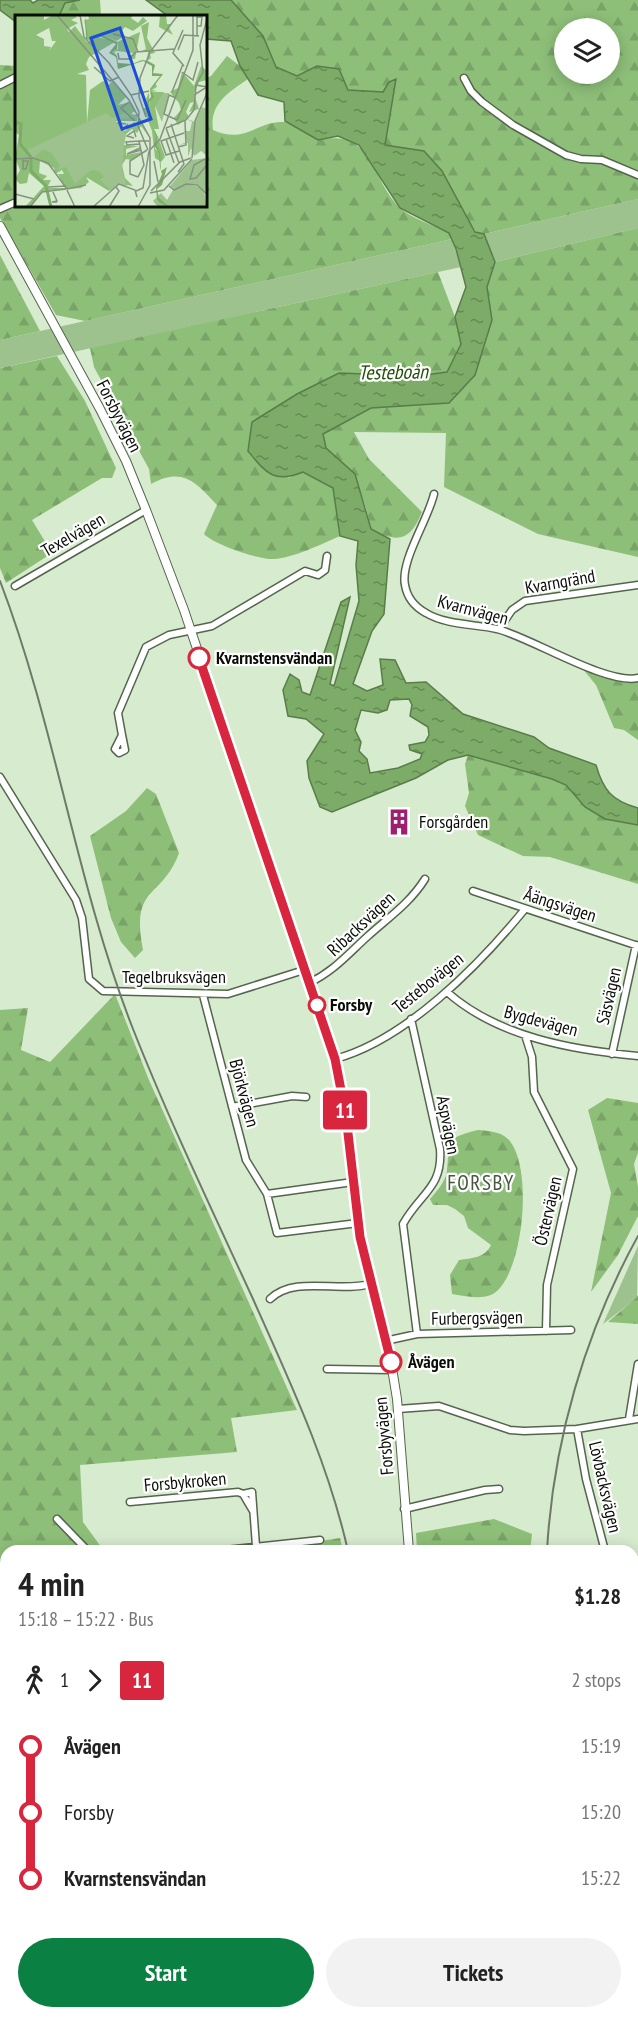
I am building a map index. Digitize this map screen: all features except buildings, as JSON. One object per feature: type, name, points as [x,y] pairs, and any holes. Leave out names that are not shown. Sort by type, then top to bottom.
[{"type":"street","points":[[0,85],[15,78]]},
{"type":"street","points":[[464,78],[471,91],[482,102],[513,125],[566,154],[581,159],[602,160],[638,175]]},
{"type":"street","points":[[0,209],[15,202]]},
{"type":"street","name":"Forsbyvägen","points":[[0,226],[105,419],[147,510],[190,629],[335,1059],[343,1092],[358,1223],[370,1284],[386,1341],[398,1409],[408,1545]]},
{"type":"street","name":"Kvarnvägen","points":[[434,494],[430,512],[410,553],[404,584],[411,602],[427,614],[499,629],[542,649],[605,673],[638,678]]},
{"type":"street","name":"Texelvägen","points":[[15,586],[147,510]]},
{"type":"street","points":[[122,735],[118,713],[142,652],[154,641],[190,629],[212,626],[305,571],[318,575],[325,570],[327,556]]},
{"type":"street","name":"Kvarngränd","points":[[499,629],[512,610],[525,601],[638,585]]},
{"type":"street","name":"Tegelbruksvägen","points":[[0,777],[76,900],[82,918],[89,979],[103,990],[228,994],[304,970]]},
{"type":"street","name":"Ribacksvägen","points":[[309,982],[335,969],[364,940],[395,915],[417,892],[425,879]]},
{"type":"street","name":"Åängsvägen","points":[[473,891],[637,946]]},
{"type":"street","name":"Testebovägen","points":[[335,1059],[369,1046],[447,992],[480,960],[525,909]]},
{"type":"street","name":"Säsvägen","points":[[612,1054],[637,946]]},
{"type":"street","name":"Bygdevägen","points":[[447,992],[491,1023],[525,1035],[612,1054],[638,1056]]},
{"type":"street","name":"Björkvägen","points":[[203,995],[246,1160],[267,1194],[278,1233],[358,1223]]},
{"type":"street","name":"Aspvägen","points":[[411,1019],[440,1149],[441,1165],[436,1182],[404,1224],[417,1334]]},
{"type":"street","name":"Östervägen","points":[[525,1035],[532,1057],[534,1092],[573,1169],[547,1285],[546,1331]]},
{"type":"street","points":[[232,1107],[292,1096],[306,1097]]},
{"type":"street","points":[[267,1194],[353,1182]]},
{"type":"street","points":[[270,1299],[279,1290],[294,1287],[370,1284]]},
{"type":"street","name":"Furbergsvägen","points":[[386,1341],[417,1334],[571,1330]]},
{"type":"street","points":[[629,1419],[638,1364]]},
{"type":"street","points":[[327,1369],[392,1370]]},
{"type":"street","points":[[398,1409],[439,1406],[517,1431],[577,1429],[638,1419]]},
{"type":"street","name":"Lövbacksvägen","points":[[577,1429],[585,1479],[603,1545]]},
{"type":"street","points":[[404,1509],[485,1490],[499,1490]]},
{"type":"street","name":"Forsbykroken","points":[[130,1502],[252,1492],[256,1545]]},
{"type":"street","points":[[57,1519],[82,1545]]},
{"type":"street","points":[[267,1545],[320,1540]]},
{"type":"green space","points":[[100,0],[101,15],[59,15],[65,3]]},
{"type":"green space","points":[[231,0],[638,0],[638,199],[484,234],[476,232],[452,192],[384,145],[389,82],[384,92],[348,90],[343,80],[317,66],[297,76],[276,67],[263,36]]},
{"type":"green space","points":[[227,56],[240,66],[248,79],[228,94],[217,106],[214,113],[213,130],[235,135],[275,122],[285,122],[318,140],[336,138],[350,141],[368,158],[389,195],[399,207],[416,218],[449,233],[452,239],[85,321],[56,315],[0,218],[0,65],[15,66],[15,207],[207,207],[207,78],[211,76]]},
{"type":"green space","points":[[638,199],[638,228],[495,262],[484,234]]},
{"type":"green space","points":[[638,228],[638,557],[538,534],[444,487],[446,433],[354,432],[369,459],[422,512],[413,529],[402,537],[395,538],[371,529],[357,484],[344,465],[325,448],[323,434],[371,408],[450,402],[475,375],[492,320],[487,287],[495,262]]},
{"type":"green space","points":[[452,239],[461,267],[0,368],[0,340]]},
{"type":"green space","points":[[0,255],[40,331],[0,340]]},
{"type":"green space","points":[[438,272],[455,317],[461,344],[447,372],[417,376],[368,373],[288,478],[303,472],[333,488],[340,536],[290,556],[274,559],[258,557],[237,551],[209,538],[204,534],[217,505],[202,489],[195,483],[180,477],[162,479],[151,484],[149,469],[94,367],[90,348]]},
{"type":"green space","points":[[57,356],[85,401],[116,468],[112,478],[102,478],[32,520],[52,553],[6,583],[0,568],[0,368]]},
{"type":"green space","points":[[582,668],[638,680],[638,740],[624,730],[614,728],[596,685]]},
{"type":"green space","points":[[468,755],[552,779],[566,785],[605,819],[638,825],[638,884],[550,857],[523,856],[478,835],[465,806],[469,793],[465,764]]},
{"type":"green space","points":[[147,788],[156,794],[179,853],[172,868],[144,903],[140,929],[143,950],[135,958],[121,942],[111,918],[90,836],[126,811]]},
{"type":"green space","points":[[115,994],[149,1080],[297,1410],[231,1418],[237,1452],[80,1465],[83,1522],[100,1545],[0,1545],[0,1010],[28,1008],[21,1050],[50,1062]]},
{"type":"green space","points":[[607,1098],[638,1103],[638,1153],[634,1164],[638,1187],[638,1216],[618,1255],[591,1292],[611,1193],[588,1110]]},
{"type":"green space","points":[[478,1130],[497,1133],[508,1139],[516,1152],[523,1194],[522,1219],[512,1265],[504,1283],[493,1294],[478,1297],[452,1294],[450,1275],[459,1260],[482,1255],[491,1245],[468,1228],[464,1216],[455,1209],[447,1205],[433,1205],[430,1199],[445,1179],[451,1142],[459,1136]]},
{"type":"green space","points":[[638,1246],[637,1298],[603,1324]]},
{"type":"green space","points":[[638,1295],[638,1324],[608,1322],[636,1298]]},
{"type":"green space","points":[[494,1519],[532,1534],[531,1545],[417,1545],[416,1533]]},
{"type":"green space","points":[[340,1538],[342,1545],[295,1545]]},
{"type":"water","points":[[0,0],[30,0],[33,3],[38,0],[80,0],[65,3],[59,15],[15,15],[15,21],[0,10]]},
{"type":"water","points":[[146,0],[231,0],[263,36],[276,67],[297,76],[317,66],[339,69],[348,90],[383,92],[389,82],[396,79],[385,145],[424,151],[442,171],[475,232],[484,234],[495,262],[487,287],[492,320],[475,375],[449,403],[371,408],[323,434],[326,448],[355,474],[371,529],[390,539],[384,614],[372,631],[353,684],[367,691],[383,685],[380,659],[395,660],[406,683],[426,682],[463,714],[534,737],[549,748],[596,765],[610,793],[621,802],[638,808],[638,825],[605,819],[585,807],[566,785],[552,779],[468,755],[448,760],[416,778],[332,812],[320,807],[309,778],[307,761],[324,734],[306,719],[288,716],[283,690],[290,674],[299,680],[302,692],[310,695],[341,602],[350,597],[330,684],[334,686],[359,601],[356,565],[358,541],[340,536],[333,488],[303,472],[285,477],[278,476],[271,474],[260,465],[248,451],[252,422],[297,394],[339,373],[417,376],[447,372],[461,344],[455,317],[466,287],[456,249],[449,233],[400,208],[359,145],[338,136],[318,140],[285,121],[284,102],[258,95],[240,66],[231,41],[207,39],[207,15],[167,15]],"holes":[[[409,699],[412,705],[410,716],[428,727],[429,735],[425,742],[409,745],[410,750],[422,754],[420,759],[398,768],[370,773],[367,759],[359,751],[361,742],[355,730],[361,710],[378,713],[387,710],[390,700]]]},
{"type":"railway","points":[[0,581],[36,692],[113,974],[161,1097],[307,1423],[330,1486],[347,1545]]},
{"type":"railway","points":[[547,1545],[556,1469],[575,1389],[602,1310],[638,1236]]},
{"type":"bus line","name":"11","points":[[199,658],[335,1059],[343,1092],[360,1237],[391,1362]]},
{"type":"place","name":"Kvarnstensvändan","points":[[199,658]]},
{"type":"place","name":"Forsgården","points":[[399,822]]},
{"type":"place","name":"Forsby","points":[[317,1005]]},
{"type":"place","name":"Åvägen","points":[[391,1362]]},
{"type":"district","name":"FORSBY","points":[[481,1183]]},
{"type":"water label","name":"Testeboån","points":[[393,372]]}]
